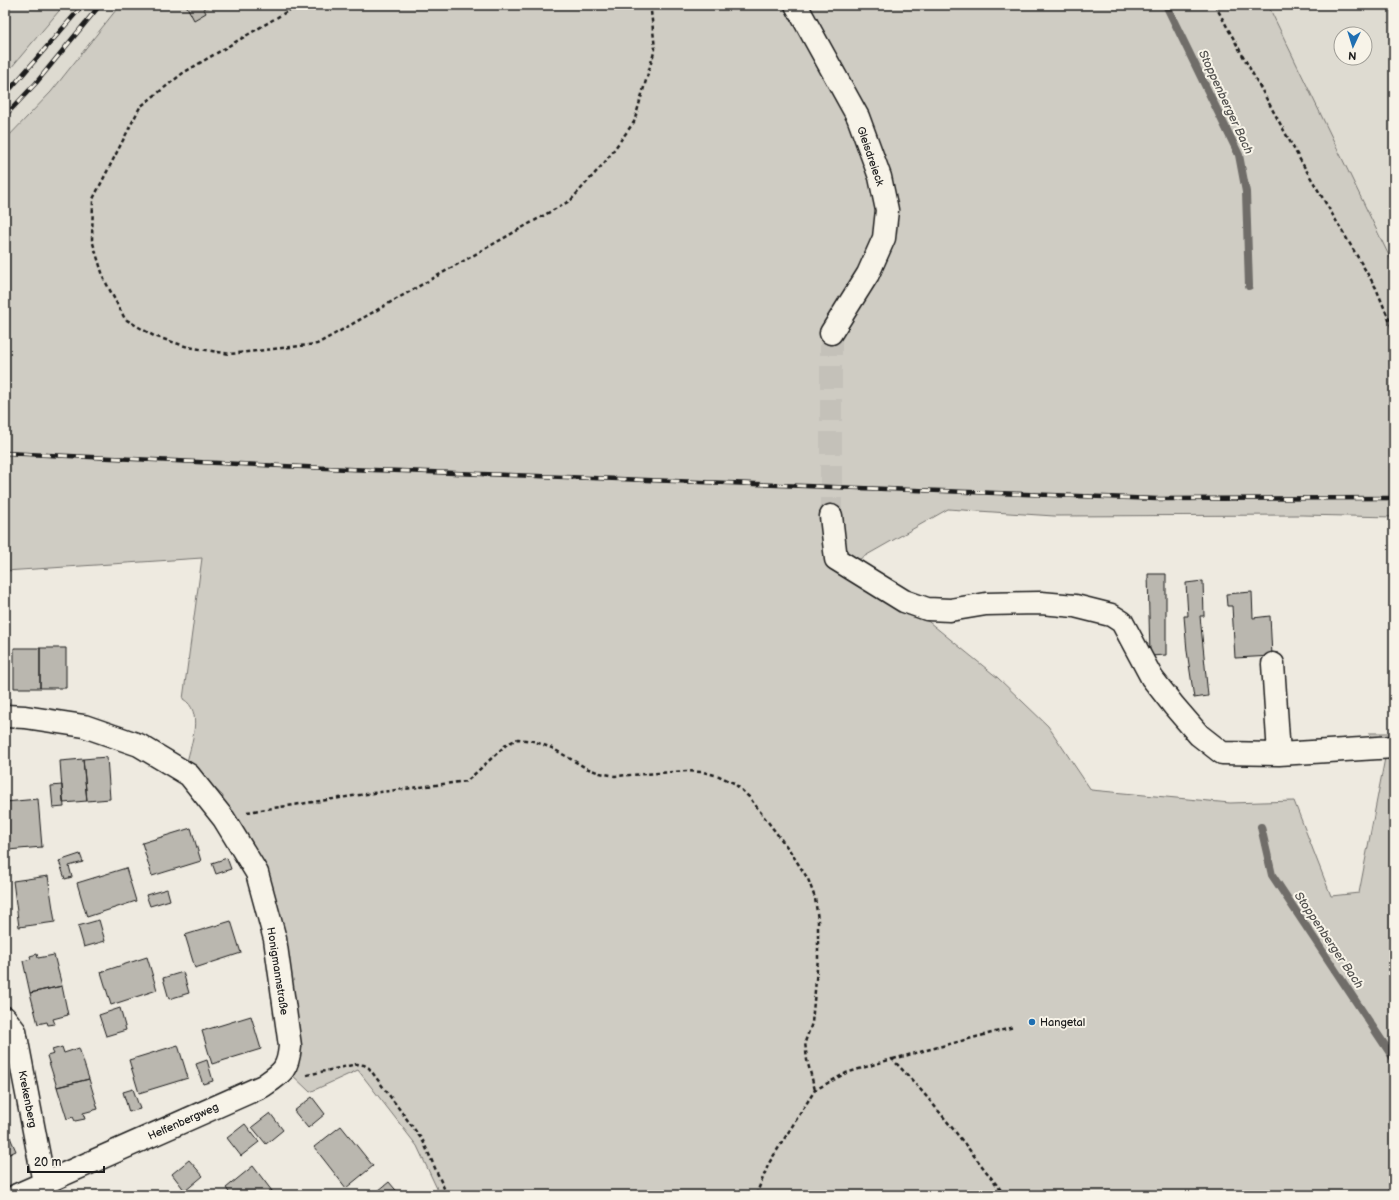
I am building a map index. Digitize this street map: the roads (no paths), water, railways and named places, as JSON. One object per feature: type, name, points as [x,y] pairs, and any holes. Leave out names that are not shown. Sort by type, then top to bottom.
[{"type":"street","name":"Gleisdreieck","points":[[796,5],[858,117],[880,176],[887,210],[884,238],[868,274],[831,333]]},
{"type":"street","points":[[832,516],[836,559],[904,601],[919,607],[927,609],[950,610],[986,604],[1041,603],[1075,606],[1111,614],[1122,622],[1152,678],[1199,735],[1222,753],[1279,754],[1394,747]]},
{"type":"street","points":[[1273,664],[1279,754]]},
{"type":"street","name":"Honigmannstraße","points":[[5,716],[26,717],[84,726],[138,744],[189,776],[224,819],[257,873],[275,939],[290,1046],[289,1060],[283,1072]]},
{"type":"street","name":"Krekenberg","points":[[5,1018],[15,1031],[44,1182]]},
{"type":"street","name":"Helfenbergweg","points":[[17,1195],[263,1086],[283,1072]]},
{"type":"waterway","name":"Stoppenberger Bach","points":[[1166,5],[1239,155],[1246,192],[1249,286]]},
{"type":"waterway","name":"Stoppenberger Bach","points":[[1261,827],[1272,875],[1394,1059]]},
{"type":"tunnel","points":[[831,333],[831,516]]},
{"type":"railway","points":[[5,95],[83,5]]},
{"type":"railway","points":[[5,116],[36,83],[100,5]]},
{"type":"railway","points":[[5,453],[348,469],[1157,499],[1394,498]]},
{"type":"place","name":"Hangetal","points":[[1032,1022]]}]
